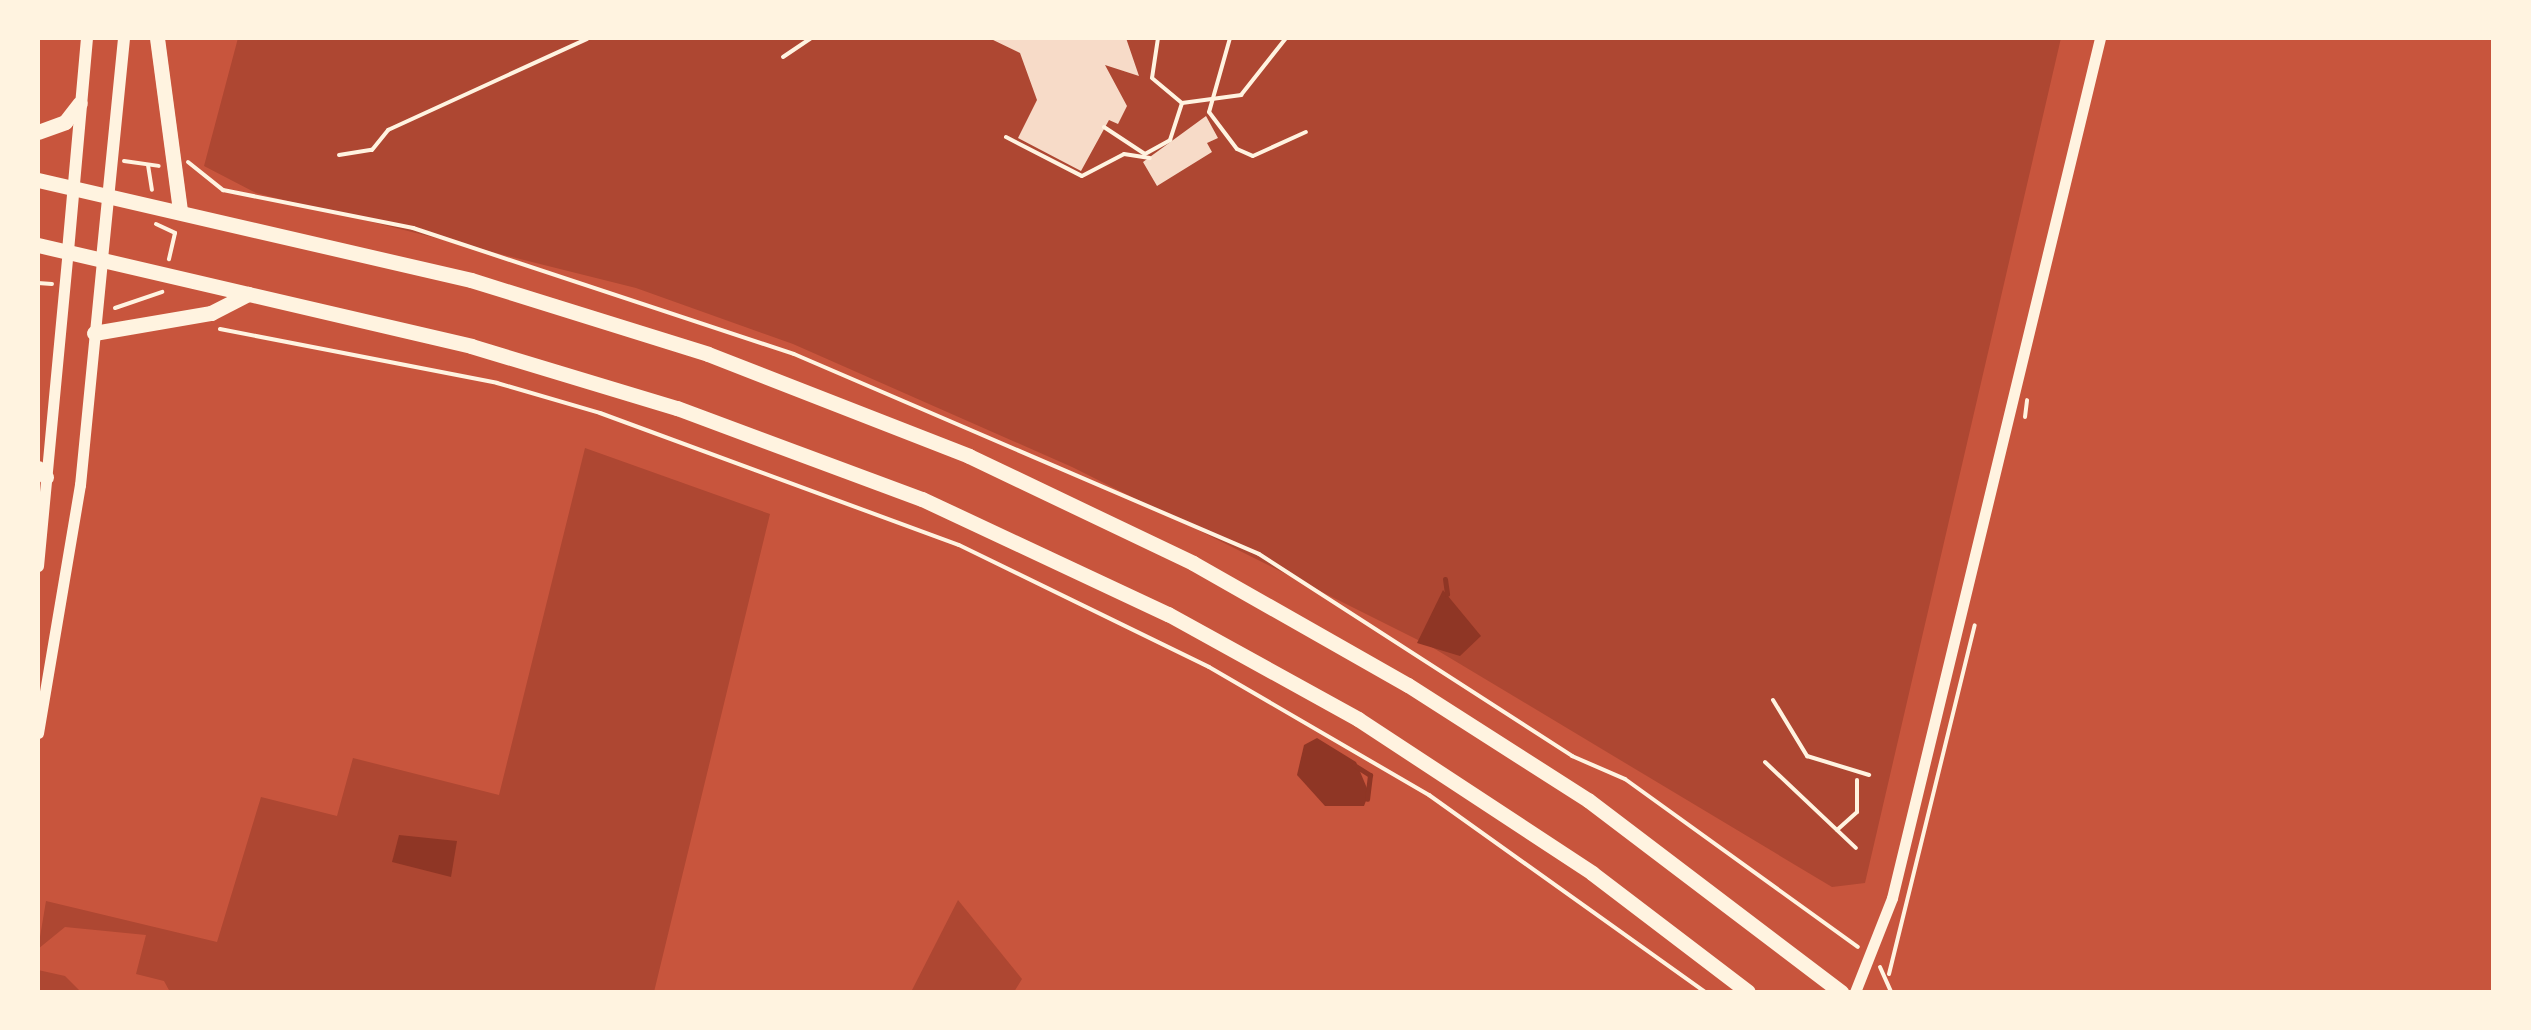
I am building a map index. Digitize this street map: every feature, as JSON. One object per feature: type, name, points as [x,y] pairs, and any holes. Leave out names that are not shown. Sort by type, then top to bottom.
[{"type":"highway","points":[[157,38],[180,210]]},
{"type":"highway","points":[[38,132],[66,122],[80,103]]},
{"type":"highway","points":[[38,180],[180,210],[620,324],[797,386],[1082,507],[1302,622],[1513,750],[1841,992]]},
{"type":"highway","points":[[38,246],[416,331],[678,408],[1052,555],[1358,719],[1592,873],[1748,992]]},
{"type":"highway","points":[[94,334],[212,314],[248,294]]},
{"type":"main road","points":[[68,251],[87,38]]},
{"type":"main road","points":[[102,259],[124,38]]},
{"type":"street","points":[[1856,992],[1892,898],[2100,38]]},
{"type":"street","points":[[38,566],[42,472],[68,251]]},
{"type":"street","points":[[38,733],[78,502],[102,259]]},
{"type":"path","points":[[783,57],[812,38]]},
{"type":"path","points":[[1158,38],[1152,78],[1182,103]]},
{"type":"path","points":[[1230,38],[1208,98],[1237,149],[1253,156],[1306,132]]},
{"type":"path","points":[[1182,103],[1241,95],[1286,38]]},
{"type":"path","points":[[339,156],[372,150],[388,130],[587,39]]},
{"type":"path","points":[[1006,136],[1082,176],[1148,156],[1170,140],[1182,103]]},
{"type":"path","points":[[1104,127],[1148,156]]},
{"type":"path","points":[[123,161],[160,166]]},
{"type":"path","points":[[148,164],[150,180]]},
{"type":"path","points":[[156,229],[175,234]]},
{"type":"path","points":[[38,283],[49,283]]},
{"type":"path","points":[[106,297],[125,318]]},
{"type":"path","points":[[116,308],[160,298]]},
{"type":"path","points":[[203,329],[497,383],[747,461],[959,545],[1087,603],[1382,766],[1705,992]]},
{"type":"path","points":[[1773,700],[1807,756],[1856,779],[1868,776]]},
{"type":"path","points":[[1765,762],[1856,848]]},
{"type":"path","points":[[1837,830],[1857,812],[1856,779]]},
{"type":"shaded area","points":[[238,38],[2061,38],[1865,883],[1832,887],[1430,646],[1072,467],[793,344],[636,288],[256,193],[204,166]]},
{"type":"shaded area","points":[[585,448],[770,514],[654,992],[170,992],[164,981],[136,974],[146,935],[65,927],[38,949],[46,901],[217,942],[261,797],[337,816],[353,758],[499,795]]},
{"type":"shaded area","points":[[1443,590],[1481,636],[1460,656],[1417,643]]},
{"type":"shaded area","points":[[1317,738],[1356,762],[1369,793],[1364,806],[1325,806],[1297,775],[1304,745]]},
{"type":"shaded area","points":[[399,835],[457,841],[451,877],[392,862]]},
{"type":"shaded area","points":[[958,900],[1022,979],[1014,992],[911,992]]},
{"type":"shaded area","points":[[38,970],[65,976],[81,992],[38,992]]},
{"type":"building","points":[[989,38],[1126,38],[1139,76],[1105,65],[1127,106],[1118,124],[1109,120],[1081,171],[1018,138],[1037,100],[1020,53]]},
{"type":"building","points":[[1206,116],[1218,138],[1207,143],[1212,152],[1157,186],[1143,162]]},
{"type":"waterway","points":[[1445,579],[1447,594]]},
{"type":"waterway","points":[[1354,765],[1370,775],[1367,799]]}]
